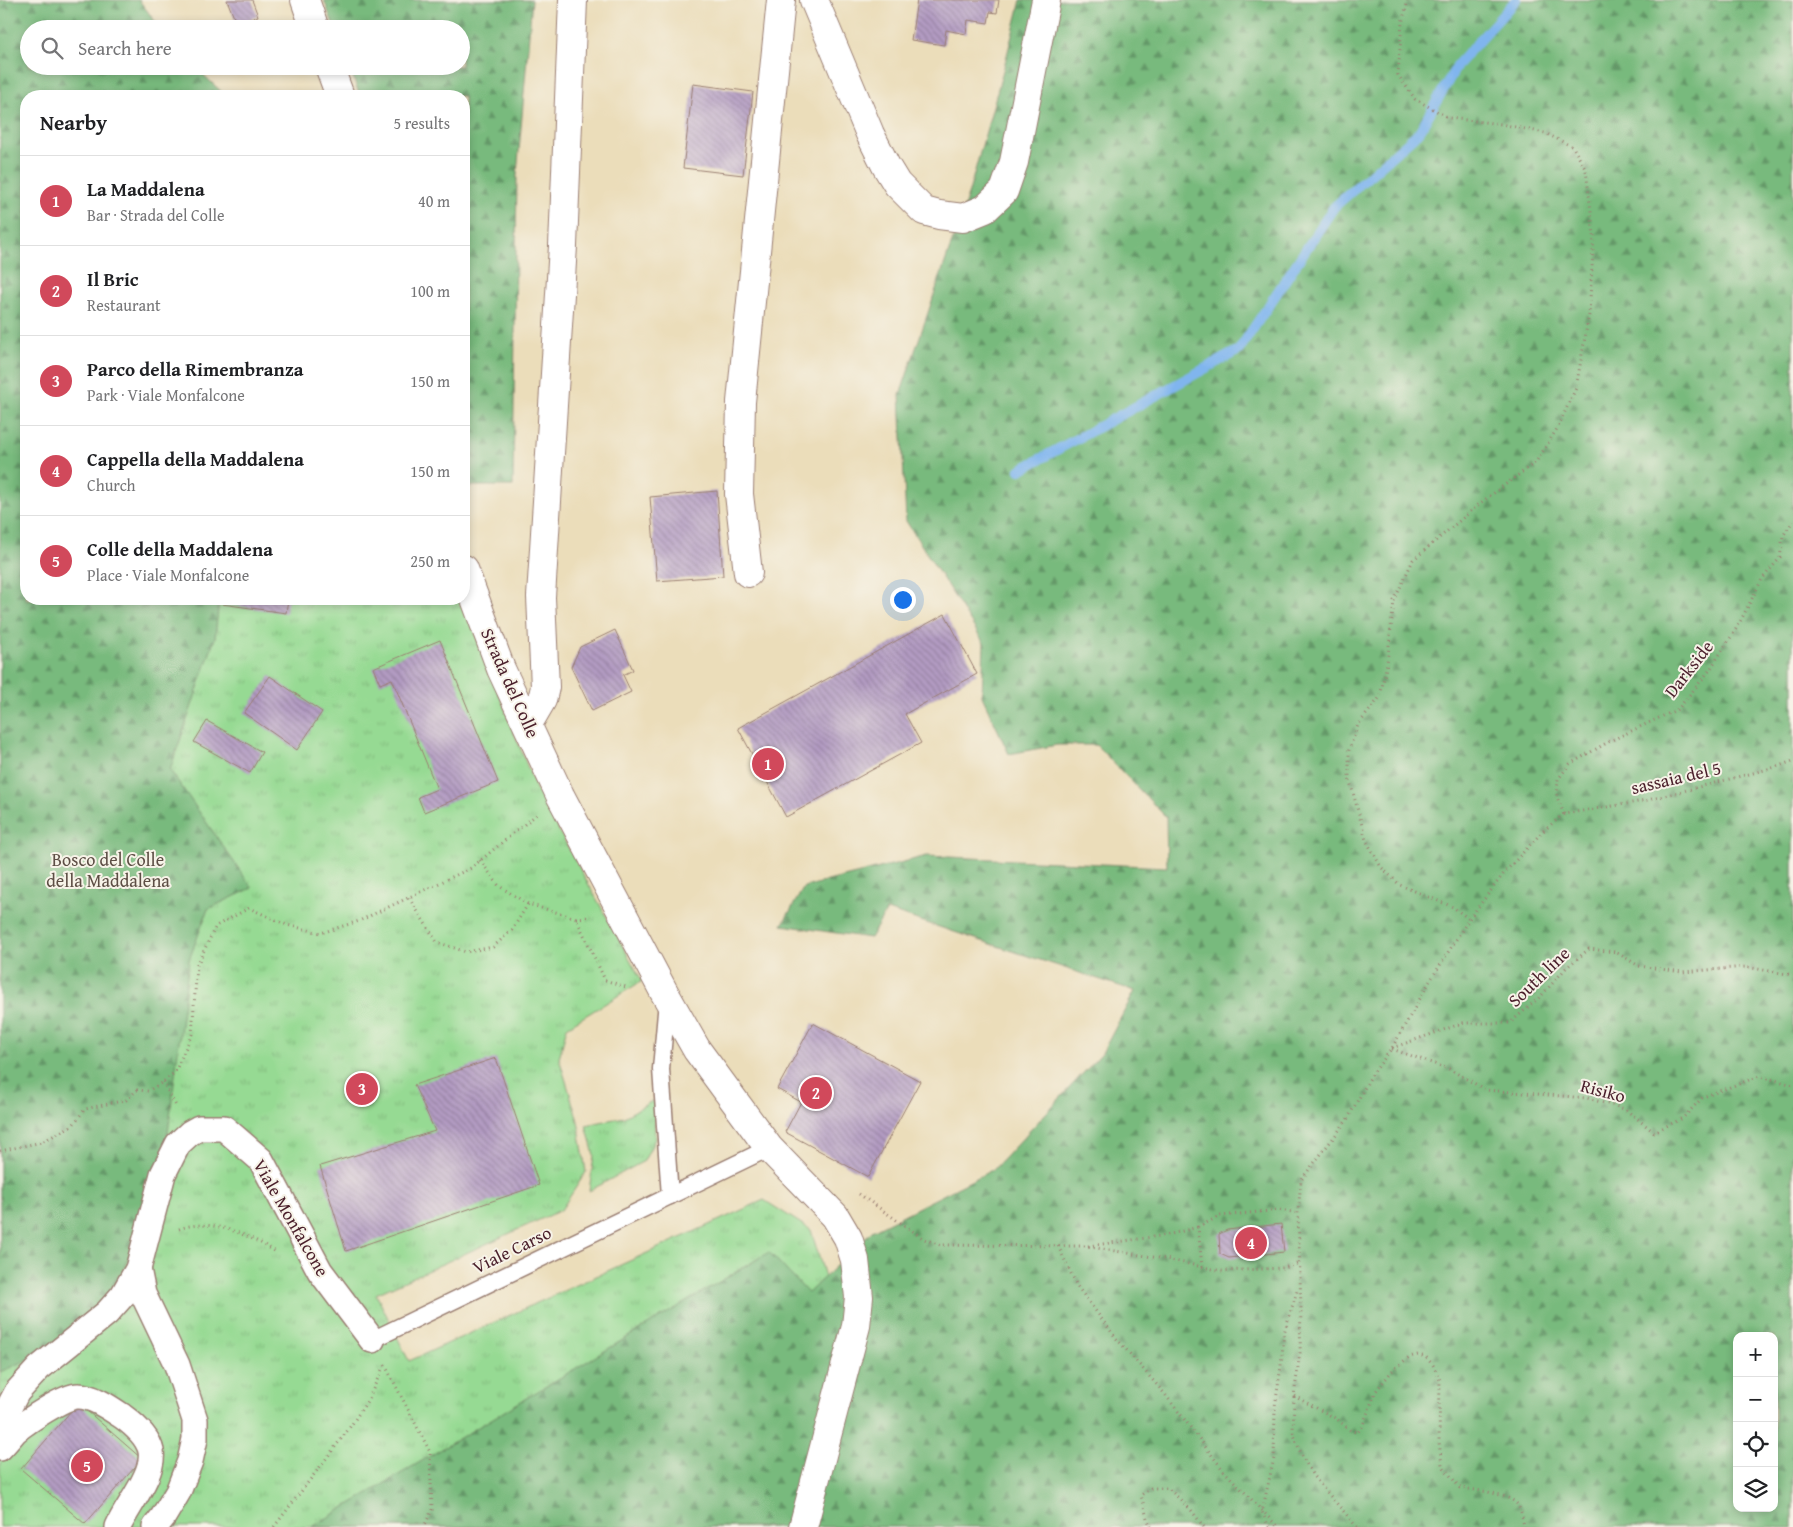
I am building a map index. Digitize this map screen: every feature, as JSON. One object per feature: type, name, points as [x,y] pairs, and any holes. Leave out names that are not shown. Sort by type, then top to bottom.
[{"type":"street","points":[[305,0],[312,20]]},
{"type":"street","points":[[528,724],[542,700],[545,687],[541,597],[563,246],[573,0]]},
{"type":"street","points":[[748,573],[739,494],[741,411],[781,0]]},
{"type":"street","points":[[814,0],[870,134],[897,184],[924,211],[963,218],[985,209],[1004,191],[1014,162],[1046,0]]},
{"type":"street","points":[[332,75],[338,90]]},
{"type":"street","name":"Strada del Colle","points":[[470,585],[501,669],[560,795],[697,1050],[769,1148],[835,1216],[848,1238],[855,1260],[859,1297],[856,1326],[803,1527]]},
{"type":"street","name":"Viale Monfalcone","points":[[138,1269],[161,1178],[178,1144],[199,1128],[224,1128],[261,1160],[320,1271],[372,1340]]},
{"type":"street","points":[[0,1427],[9,1406],[22,1386],[38,1368],[107,1313],[123,1295],[138,1269]]},
{"type":"street","points":[[138,1269],[143,1294],[177,1365],[195,1420],[195,1439],[190,1461],[178,1492],[163,1518],[155,1527]]},
{"type":"street","points":[[0,1448],[22,1426],[70,1397],[80,1396],[110,1408],[127,1420],[144,1437],[151,1451],[150,1469],[118,1527]]},
{"type":"lane","points":[[668,999],[661,1069],[670,1196]]},
{"type":"lane","name":"Viale Carso","points":[[372,1340],[769,1148]]},
{"type":"path","points":[[1408,0],[1402,23],[1398,75],[1415,99],[1450,118],[1501,124],[1545,133],[1573,147],[1586,170],[1594,236],[1589,315],[1576,388],[1557,429],[1536,462],[1483,501],[1413,560],[1394,601],[1387,663],[1380,697],[1358,725],[1349,750],[1349,778],[1351,786],[1366,840],[1381,867],[1400,885],[1453,907],[1469,918]]},
{"type":"path","name":"Darkside","points":[[1564,814],[1556,797],[1558,778],[1570,764],[1610,741],[1678,709],[1709,670],[1738,626],[1762,579],[1780,558],[1783,536],[1793,521]]},
{"type":"path","name":"sassaia del 5","points":[[1564,814],[1644,801],[1776,768],[1793,761]]},
{"type":"path","points":[[0,1151],[42,1142],[73,1124],[85,1109],[126,1100],[137,1090],[148,1091],[175,1072],[192,1034],[197,965],[216,926],[249,908],[287,925],[321,933],[359,921],[471,868],[560,795]]},
{"type":"path","points":[[1357,1527],[1313,1476],[1301,1454],[1294,1432],[1294,1396],[1300,1353],[1302,1308],[1298,1213],[1301,1180],[1347,1120],[1371,1076],[1392,1048],[1469,918],[1536,838],[1564,814]]},
{"type":"path","points":[[480,860],[499,886],[528,904],[576,918],[593,916]]},
{"type":"path","points":[[409,898],[437,942],[466,952],[493,947],[512,930],[528,904]]},
{"type":"path","points":[[576,918],[605,980]]},
{"type":"path","name":"South line","points":[[1392,1048],[1463,1023],[1510,1023],[1542,996],[1566,968],[1589,949],[1616,952],[1638,966],[1682,972],[1746,967],[1793,975]]},
{"type":"path","name":"Risiko","points":[[1392,1048],[1449,1069],[1486,1090],[1587,1098],[1625,1109],[1654,1132],[1683,1118],[1703,1097],[1760,1076],[1793,1085]]},
{"type":"path","points":[[851,1189],[924,1239],[940,1244],[1084,1246],[1167,1234],[1198,1227],[1220,1216],[1279,1210],[1298,1213]]},
{"type":"path","points":[[145,1242],[188,1226],[218,1227],[242,1233],[278,1254]]},
{"type":"path","points":[[1198,1227],[1202,1267]]},
{"type":"path","points":[[1058,1246],[1077,1286],[1116,1338],[1164,1393],[1224,1471],[1278,1527]]},
{"type":"path","points":[[1084,1246],[1165,1259],[1222,1271],[1284,1268],[1300,1263]]},
{"type":"path","points":[[1269,1527],[1262,1512],[1274,1458],[1275,1407],[1284,1333],[1300,1285]]},
{"type":"path","points":[[1294,1396],[1337,1419],[1351,1431],[1358,1432],[1362,1427],[1376,1391],[1392,1370],[1409,1357],[1418,1355],[1426,1357],[1433,1365],[1440,1380],[1439,1442],[1442,1465],[1460,1488],[1508,1497],[1519,1506],[1524,1527]]},
{"type":"path","points":[[274,1527],[348,1430],[369,1398],[384,1363],[430,1452],[432,1510],[424,1527]]},
{"type":"path","points":[[1151,1527],[1141,1495],[1151,1488],[1168,1488],[1191,1510],[1204,1527]]},
{"type":"green space","name":"Bosco del Colle della Maddalena","points":[[0,0],[139,0],[154,20],[20,20],[20,75],[204,75],[220,90],[20,90],[20,605],[218,605],[215,638],[170,770],[252,888],[208,909],[189,960],[163,1174],[113,1294],[50,1350],[0,1372]]},
{"type":"green space","points":[[324,0],[532,0],[517,174],[513,486],[470,486],[470,90],[358,90],[352,75],[470,75],[470,20],[332,20]]},
{"type":"green space","points":[[1021,0],[1793,0],[1793,1527],[312,1527],[769,1252],[808,1293],[872,1231],[994,1169],[1102,1053],[1135,991],[887,910],[870,938],[782,925],[804,887],[927,856],[1167,867],[1166,817],[1096,745],[1057,745],[1009,754],[982,696],[984,643],[906,521],[900,395],[969,192]]},
{"type":"green space","points":[[103,605],[464,605],[537,791],[642,981],[567,1027],[559,1058],[578,1121],[586,1172],[561,1210],[376,1294],[409,1361],[764,1200],[811,1230],[826,1280],[773,1527],[0,1527],[0,1318]]},
{"type":"green space","points":[[654,1100],[655,1139],[644,1161],[589,1191],[594,1155],[586,1125],[624,1117]]},
{"type":"building","points":[[227,0],[252,0],[258,16],[249,20],[235,20]]},
{"type":"building","points":[[917,0],[999,0],[997,13],[990,12],[988,23],[968,20],[966,34],[946,30],[944,45],[911,40]]},
{"type":"building","points":[[693,84],[753,92],[743,175],[683,168]]},
{"type":"building","points":[[717,491],[723,576],[657,581],[650,497]]},
{"type":"building","points":[[229,605],[287,605],[286,613]]},
{"type":"building","points":[[945,614],[977,674],[905,714],[921,743],[786,817],[738,728]]},
{"type":"building","points":[[615,630],[633,670],[623,675],[631,692],[592,711],[571,667],[580,647]]},
{"type":"building","points":[[440,640],[498,782],[424,812],[418,797],[437,789],[392,679],[380,684],[373,668]]},
{"type":"building","points":[[270,676],[322,712],[297,750],[244,713]]},
{"type":"building","points":[[207,721],[262,752],[250,773],[194,742]]},
{"type":"building","points":[[813,1023],[920,1081],[868,1177],[785,1132],[801,1102],[777,1089]]},
{"type":"building","points":[[496,1058],[539,1185],[346,1251],[320,1166],[435,1131],[414,1085]]},
{"type":"building","points":[[1281,1224],[1284,1252],[1229,1258],[1220,1254],[1219,1234],[1227,1230]]},
{"type":"building","points":[[78,1403],[142,1459],[85,1524],[21,1469]]},
{"type":"waterway","points":[[1020,470],[1239,350],[1334,207],[1419,132],[1458,64],[1516,0]]},
{"type":"place","name":"La Maddalena","points":[[768,764]]},
{"type":"place","name":"Parco della Rimembranza","points":[[362,1089]]},
{"type":"place","name":"Il Bric","points":[[816,1093]]},
{"type":"place","name":"Cappella della Maddalena","points":[[1251,1243]]},
{"type":"place","name":"Colle della Maddalena","points":[[87,1466]]}]
